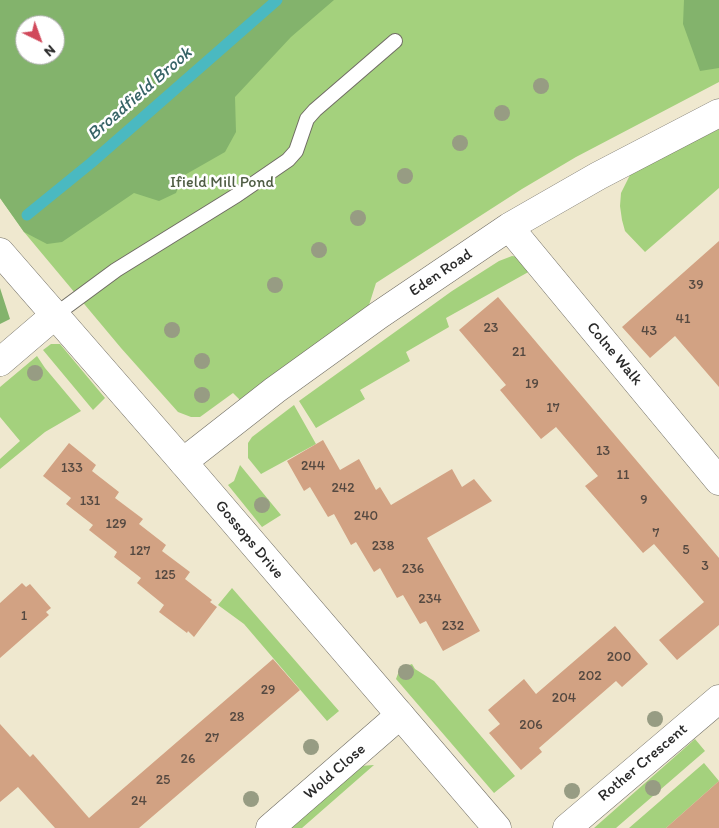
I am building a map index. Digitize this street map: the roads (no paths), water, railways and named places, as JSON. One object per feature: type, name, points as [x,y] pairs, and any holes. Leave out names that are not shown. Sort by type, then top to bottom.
[{"type":"street","name":"Eden Road","points":[[183,462],[275,390],[363,326],[510,227],[598,176],[719,113]]},
{"type":"street","name":"Colne Walk","points":[[510,227],[719,481]]},
{"type":"street","name":"Gossops Drive","points":[[0,252],[497,828]]},
{"type":"street","points":[[0,362],[55,315]]},
{"type":"street","name":"Rother Crescent","points":[[567,828],[719,699]]},
{"type":"street","name":"Wold Close","points":[[270,828],[400,715]]},
{"type":"lane","points":[[55,315],[116,270],[237,195],[288,160],[296,151],[307,119],[315,110],[395,41]]},
{"type":"waterway","name":"Broadfield Brook","points":[[27,215],[91,163],[277,0]]},
{"type":"park label","name":"Ifield Mill Pond","points":[[222,183]]}]
